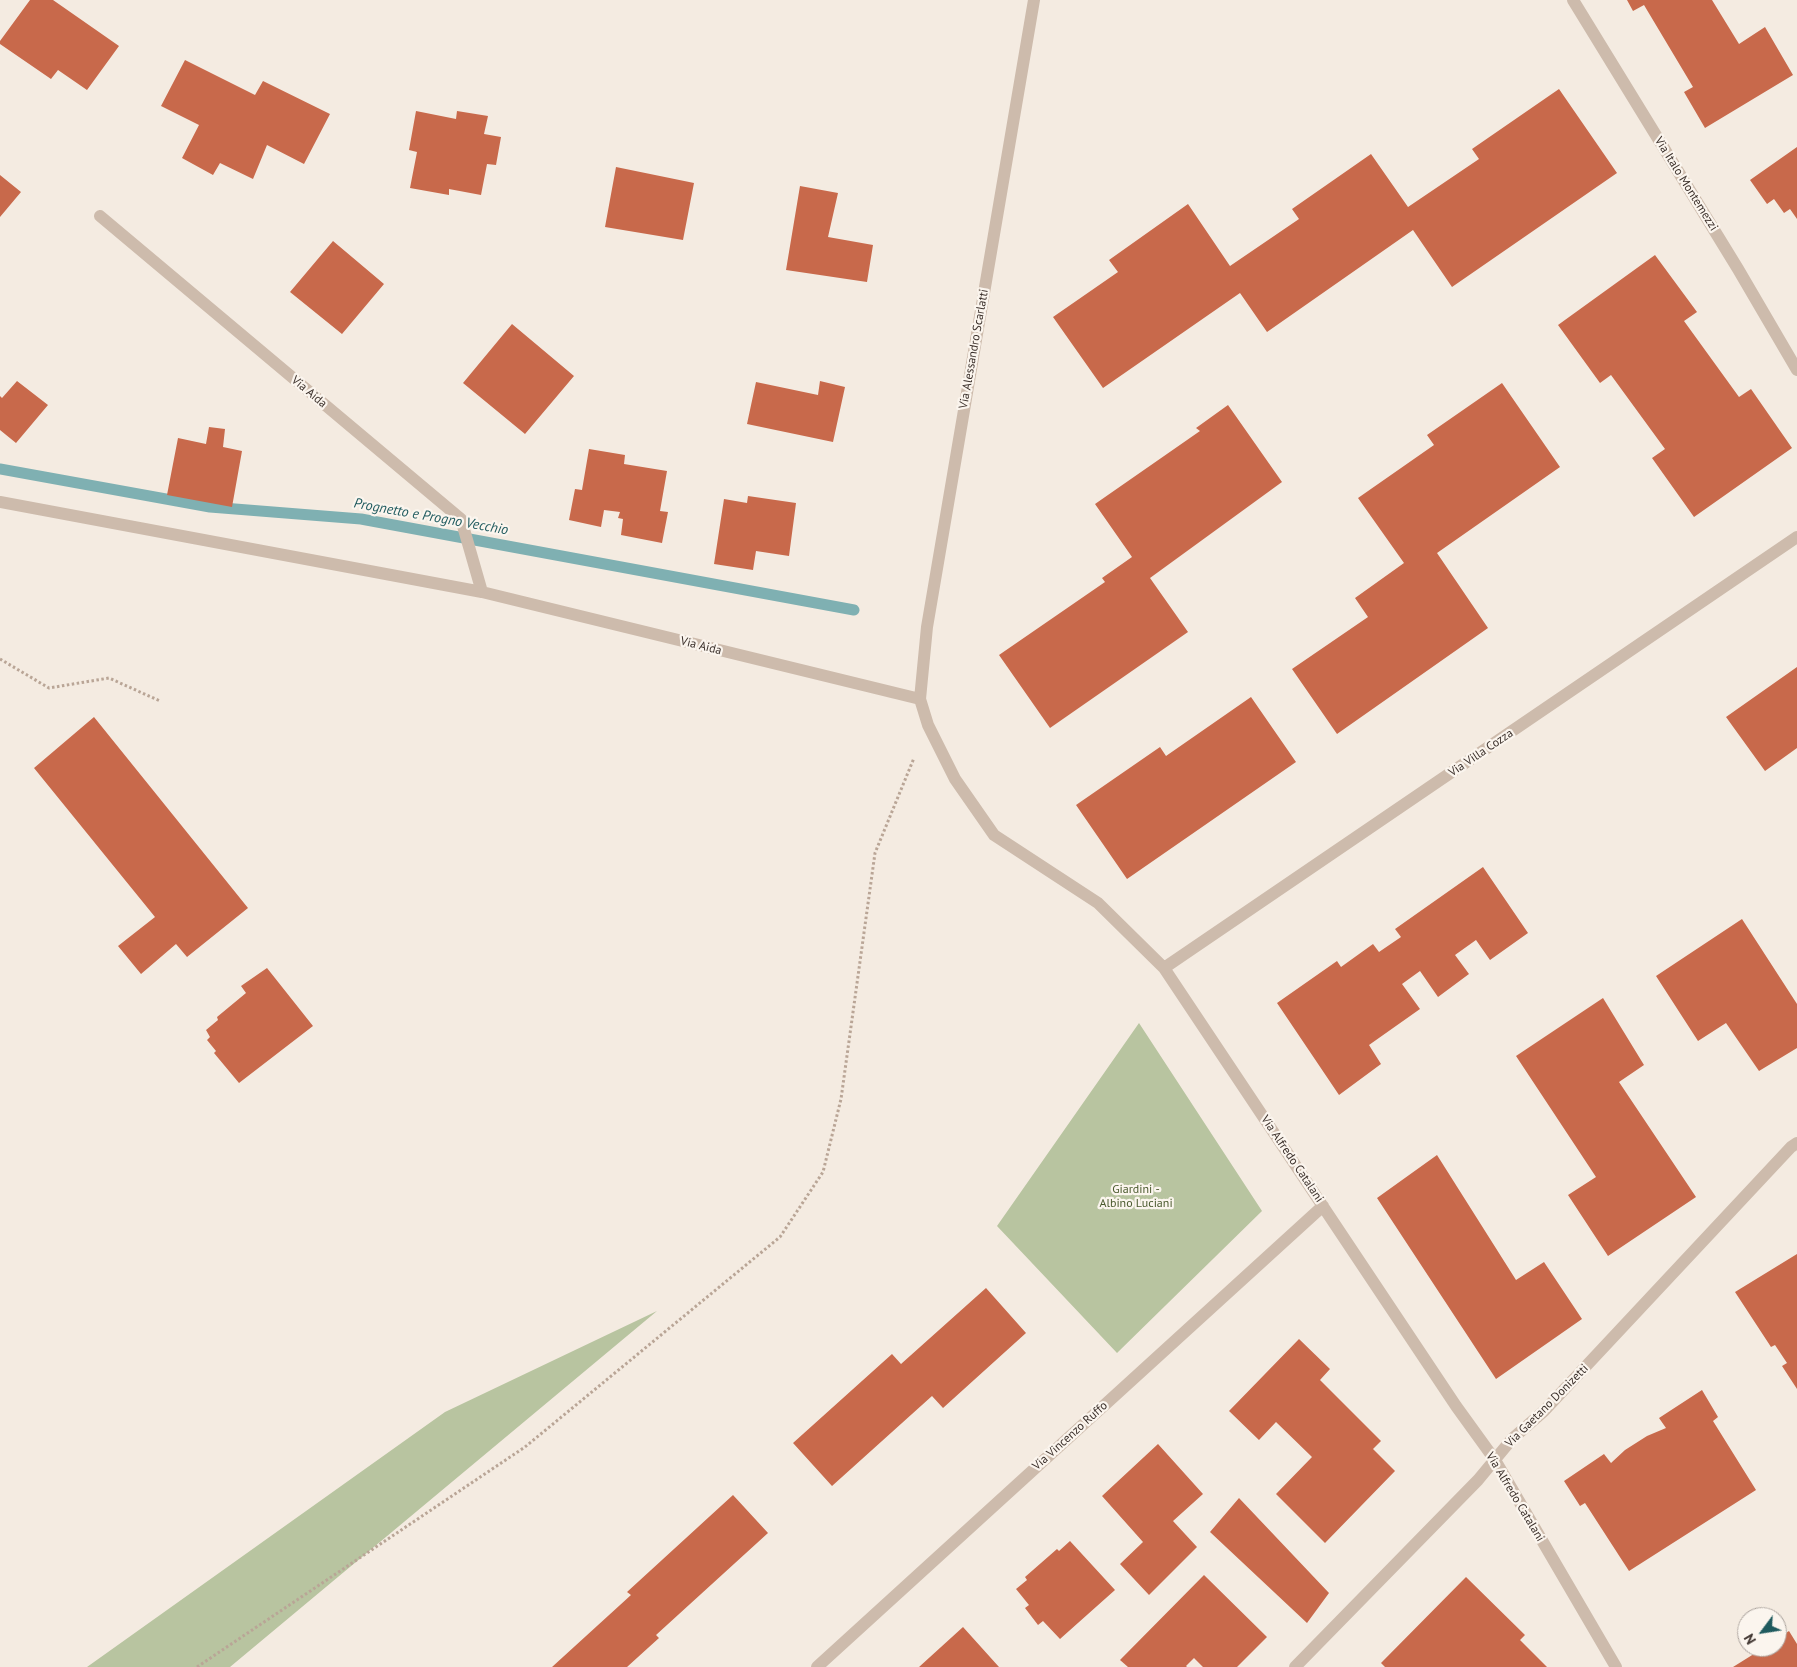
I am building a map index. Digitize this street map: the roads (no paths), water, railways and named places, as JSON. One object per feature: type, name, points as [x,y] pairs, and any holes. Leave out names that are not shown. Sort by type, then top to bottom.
[{"type":"street","name":"Via Alessandro Scarlatti","points":[[920,699],[927,627],[1034,0]]},
{"type":"street","name":"Via Italo Montemezzi","points":[[1573,0],[1733,261],[1797,370]]},
{"type":"street","name":"Via Aida","points":[[100,216],[461,519],[482,592]]},
{"type":"street","name":"Via Aida","points":[[0,502],[482,592],[920,699]]},
{"type":"street","name":"Via Villa Cozza","points":[[1164,968],[1797,537]]},
{"type":"street","name":"Via Alfredo Catalani","points":[[920,699],[928,725],[955,780],[994,835],[1098,903],[1164,968],[1456,1406],[1495,1460],[1616,1667]]},
{"type":"street","name":"Via Gaetano Donizetti","points":[[1295,1667],[1472,1487],[1512,1439],[1544,1411],[1795,1149]]},
{"type":"street","name":"Via Vincenzo Ruffo","points":[[817,1667],[1323,1206]]},
{"type":"waterway","name":"Prognetto e Progno Vecchio","points":[[0,469],[210,507],[361,519],[854,610]]},
{"type":"park label","name":"Giardini - Albino Luciani","points":[[1136,1197]]}]
